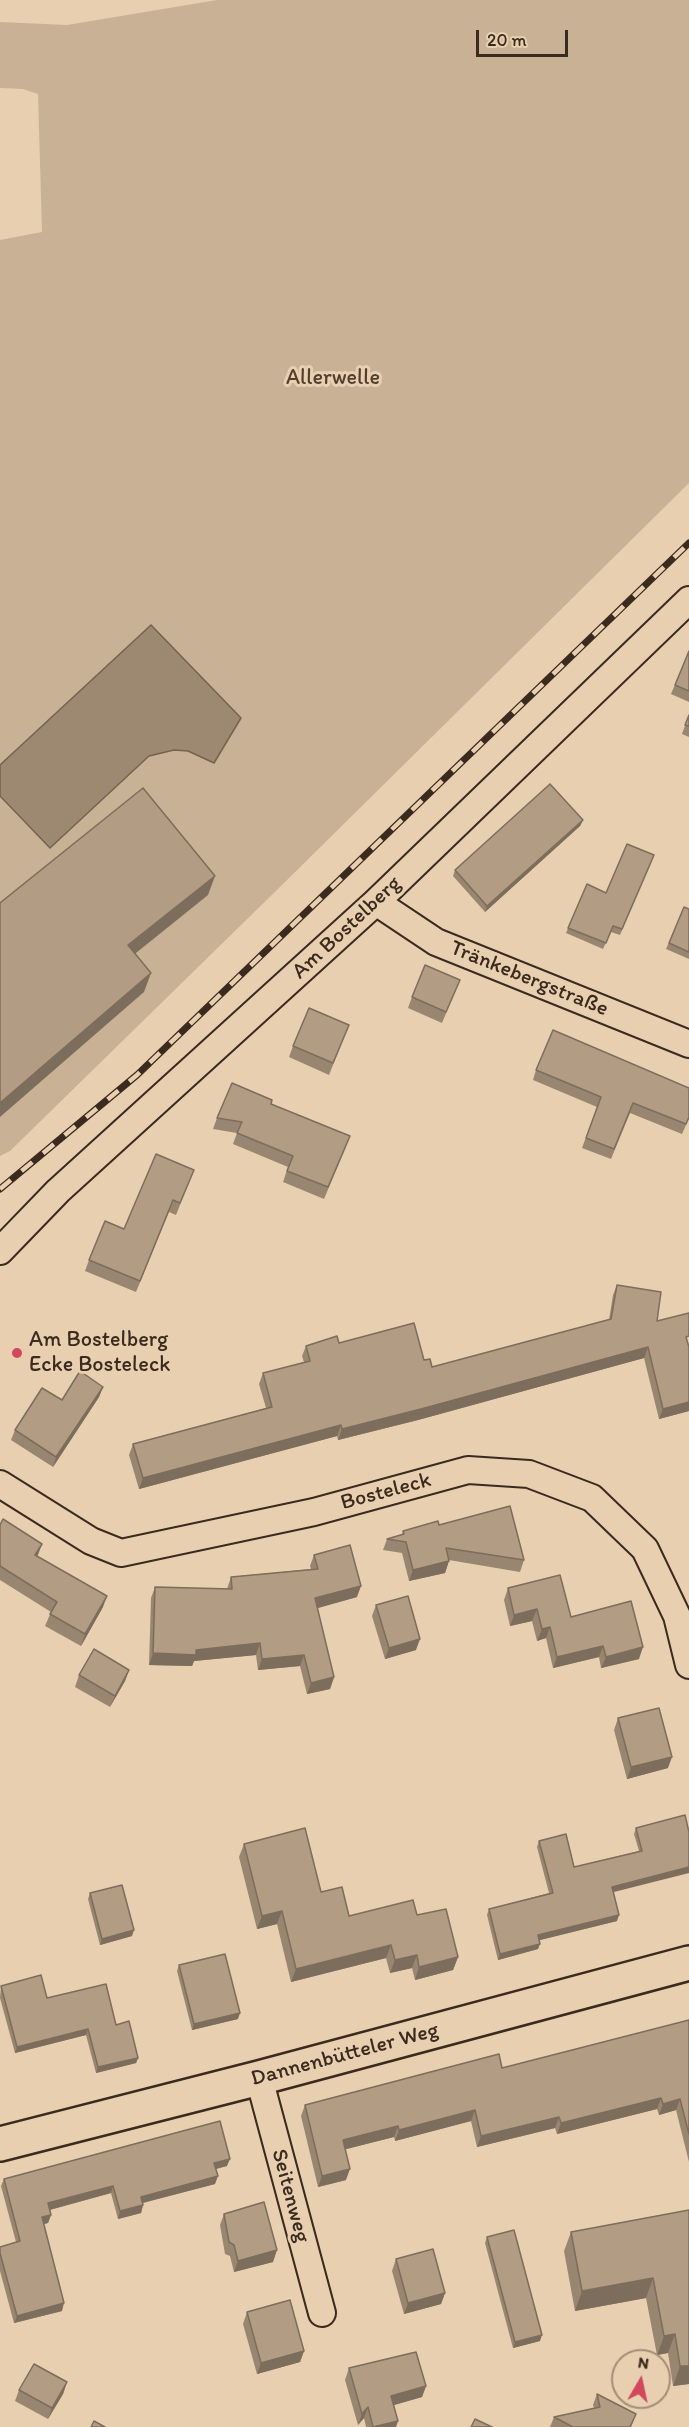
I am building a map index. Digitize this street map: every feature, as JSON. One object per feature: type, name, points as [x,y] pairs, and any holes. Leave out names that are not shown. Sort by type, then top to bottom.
[{"type":"street","name":"Am Bostelberg","points":[[0,1251],[58,1191],[376,902],[689,600]]},
{"type":"street","name":"Tränkebergstraße","points":[[376,902],[436,942],[689,1044]]},
{"type":"street","name":"Bosteleck","points":[[0,1485],[91,1541],[121,1553],[314,1512],[468,1470],[529,1474],[592,1498],[645,1549],[677,1616],[689,1665]]},
{"type":"street","name":"Dannenbütteler Weg","points":[[0,2144],[259,2078],[689,1963]]},
{"type":"street","name":"Seitenweg","points":[[259,2078],[322,2313]]},
{"type":"green space","name":"Allerwelle","points":[[217,0],[689,0],[689,483],[10,1151],[0,1156],[0,240],[42,232],[38,94],[23,89],[0,88],[0,22],[67,25]]},
{"type":"shaded area","points":[[151,625],[241,718],[214,763],[188,751],[174,750],[149,756],[50,848],[0,796],[0,765]]},
{"type":"building","points":[[689,651],[689,691],[675,685]]},
{"type":"building","points":[[550,784],[583,820],[487,906],[455,870]]},
{"type":"building","points":[[143,788],[215,876],[128,945],[151,973],[0,1103],[0,903]]},
{"type":"building","points":[[627,844],[654,855],[622,929],[613,926],[606,943],[568,928],[587,884],[606,893]]},
{"type":"building","points":[[684,907],[689,909],[689,952],[669,943]]},
{"type":"building","points":[[425,965],[460,980],[446,1012],[412,997]]},
{"type":"building","points":[[309,1008],[349,1025],[333,1063],[293,1046]]},
{"type":"building","points":[[553,1030],[689,1088],[689,1117],[686,1124],[633,1103],[614,1149],[586,1138],[601,1097],[536,1070]]},
{"type":"building","points":[[232,1083],[272,1100],[271,1104],[350,1136],[328,1187],[287,1171],[293,1156],[237,1133],[242,1122],[217,1118]]},
{"type":"building","points":[[156,1154],[194,1170],[180,1203],[173,1200],[140,1281],[89,1260],[105,1221],[124,1229]]},
{"type":"building","points":[[617,1285],[661,1292],[657,1321],[689,1313],[689,1336],[686,1337],[689,1347],[689,1402],[663,1409],[648,1347],[421,1409],[342,1429],[341,1425],[143,1478],[133,1444],[272,1407],[263,1373],[310,1361],[306,1346],[337,1336],[339,1343],[414,1323],[424,1360],[430,1359],[432,1367],[611,1319]]},
{"type":"building","points":[[80,1371],[103,1387],[56,1457],[15,1430],[42,1388],[62,1400]]},
{"type":"building","points":[[510,1506],[524,1560],[446,1548],[449,1561],[413,1570],[406,1542],[387,1539],[404,1534],[403,1531],[438,1521],[439,1525]]},
{"type":"building","points":[[3,1519],[42,1544],[35,1555],[107,1596],[85,1634],[50,1614],[57,1602],[0,1566],[0,1525]]},
{"type":"building","points":[[350,1545],[361,1586],[315,1598],[334,1677],[311,1683],[304,1655],[262,1659],[260,1643],[196,1650],[196,1655],[153,1653],[155,1587],[232,1589],[231,1577],[318,1569],[314,1555]]},
{"type":"building","points":[[560,1575],[571,1617],[631,1601],[643,1647],[606,1657],[603,1646],[557,1657],[550,1627],[542,1629],[537,1609],[514,1615],[508,1588]]},
{"type":"building","points":[[408,1596],[420,1639],[389,1648],[376,1605]]},
{"type":"building","points":[[94,1649],[129,1670],[115,1696],[79,1675]]},
{"type":"building","points":[[659,1708],[672,1757],[631,1767],[618,1718]]},
{"type":"building","points":[[685,1815],[689,1832],[689,1867],[612,1887],[619,1915],[538,1935],[540,1944],[500,1954],[489,1909],[553,1893],[539,1841],[566,1834],[574,1867],[642,1851],[636,1828]]},
{"type":"building","points":[[305,1828],[321,1892],[342,1887],[349,1916],[413,1900],[417,1915],[446,1909],[458,1957],[419,1967],[417,1955],[395,1960],[391,1945],[296,1969],[282,1911],[262,1916],[244,1844]]},
{"type":"building","points":[[122,1885],[134,1930],[102,1939],[90,1893]]},
{"type":"building","points":[[225,1954],[240,2013],[194,2024],[179,1965]]},
{"type":"building","points":[[41,1975],[47,1998],[106,1984],[116,2025],[129,2021],[138,2058],[98,2067],[88,2029],[17,2047],[1,1986]]},
{"type":"building","points":[[689,2020],[689,2134],[680,2099],[663,2104],[661,2098],[561,2123],[559,2117],[481,2136],[475,2110],[399,2130],[398,2126],[343,2140],[350,2169],[322,2176],[305,2105],[499,2054],[502,2068]]},
{"type":"building","points":[[220,2121],[230,2159],[214,2163],[218,2176],[141,2197],[143,2205],[120,2211],[113,2186],[48,2203],[51,2215],[42,2217],[64,2303],[17,2316],[0,2253],[0,2247],[20,2241],[4,2179]]},
{"type":"building","points":[[264,2202],[277,2250],[238,2261],[234,2245],[229,2242],[224,2214]]},
{"type":"building","points":[[689,2210],[689,2366],[680,2366],[675,2334],[664,2336],[653,2278],[582,2291],[571,2232]]},
{"type":"building","points":[[514,2230],[542,2335],[515,2342],[487,2237]]},
{"type":"building","points":[[433,2249],[445,2293],[408,2303],[396,2259]]},
{"type":"building","points":[[290,2300],[304,2351],[261,2363],[247,2312]]},
{"type":"building","points":[[416,2352],[426,2386],[391,2396],[398,2421],[373,2427],[368,2407],[362,2414],[349,2368]]},
{"type":"building","points":[[34,2364],[67,2382],[52,2408],[19,2390]]},
{"type":"building","points":[[597,2394],[611,2401],[611,2409],[626,2409],[636,2414],[630,2427],[573,2427],[554,2417],[600,2407]]},
{"type":"building","points":[[475,2419],[492,2427],[471,2427]]},
{"type":"building","points":[[94,2421],[105,2427],[91,2427]]},
{"type":"railway","points":[[0,1189],[137,1075],[689,543]]},
{"type":"place","name":"Am Bostelberg Ecke Bosteleck","points":[[17,1353]]}]
